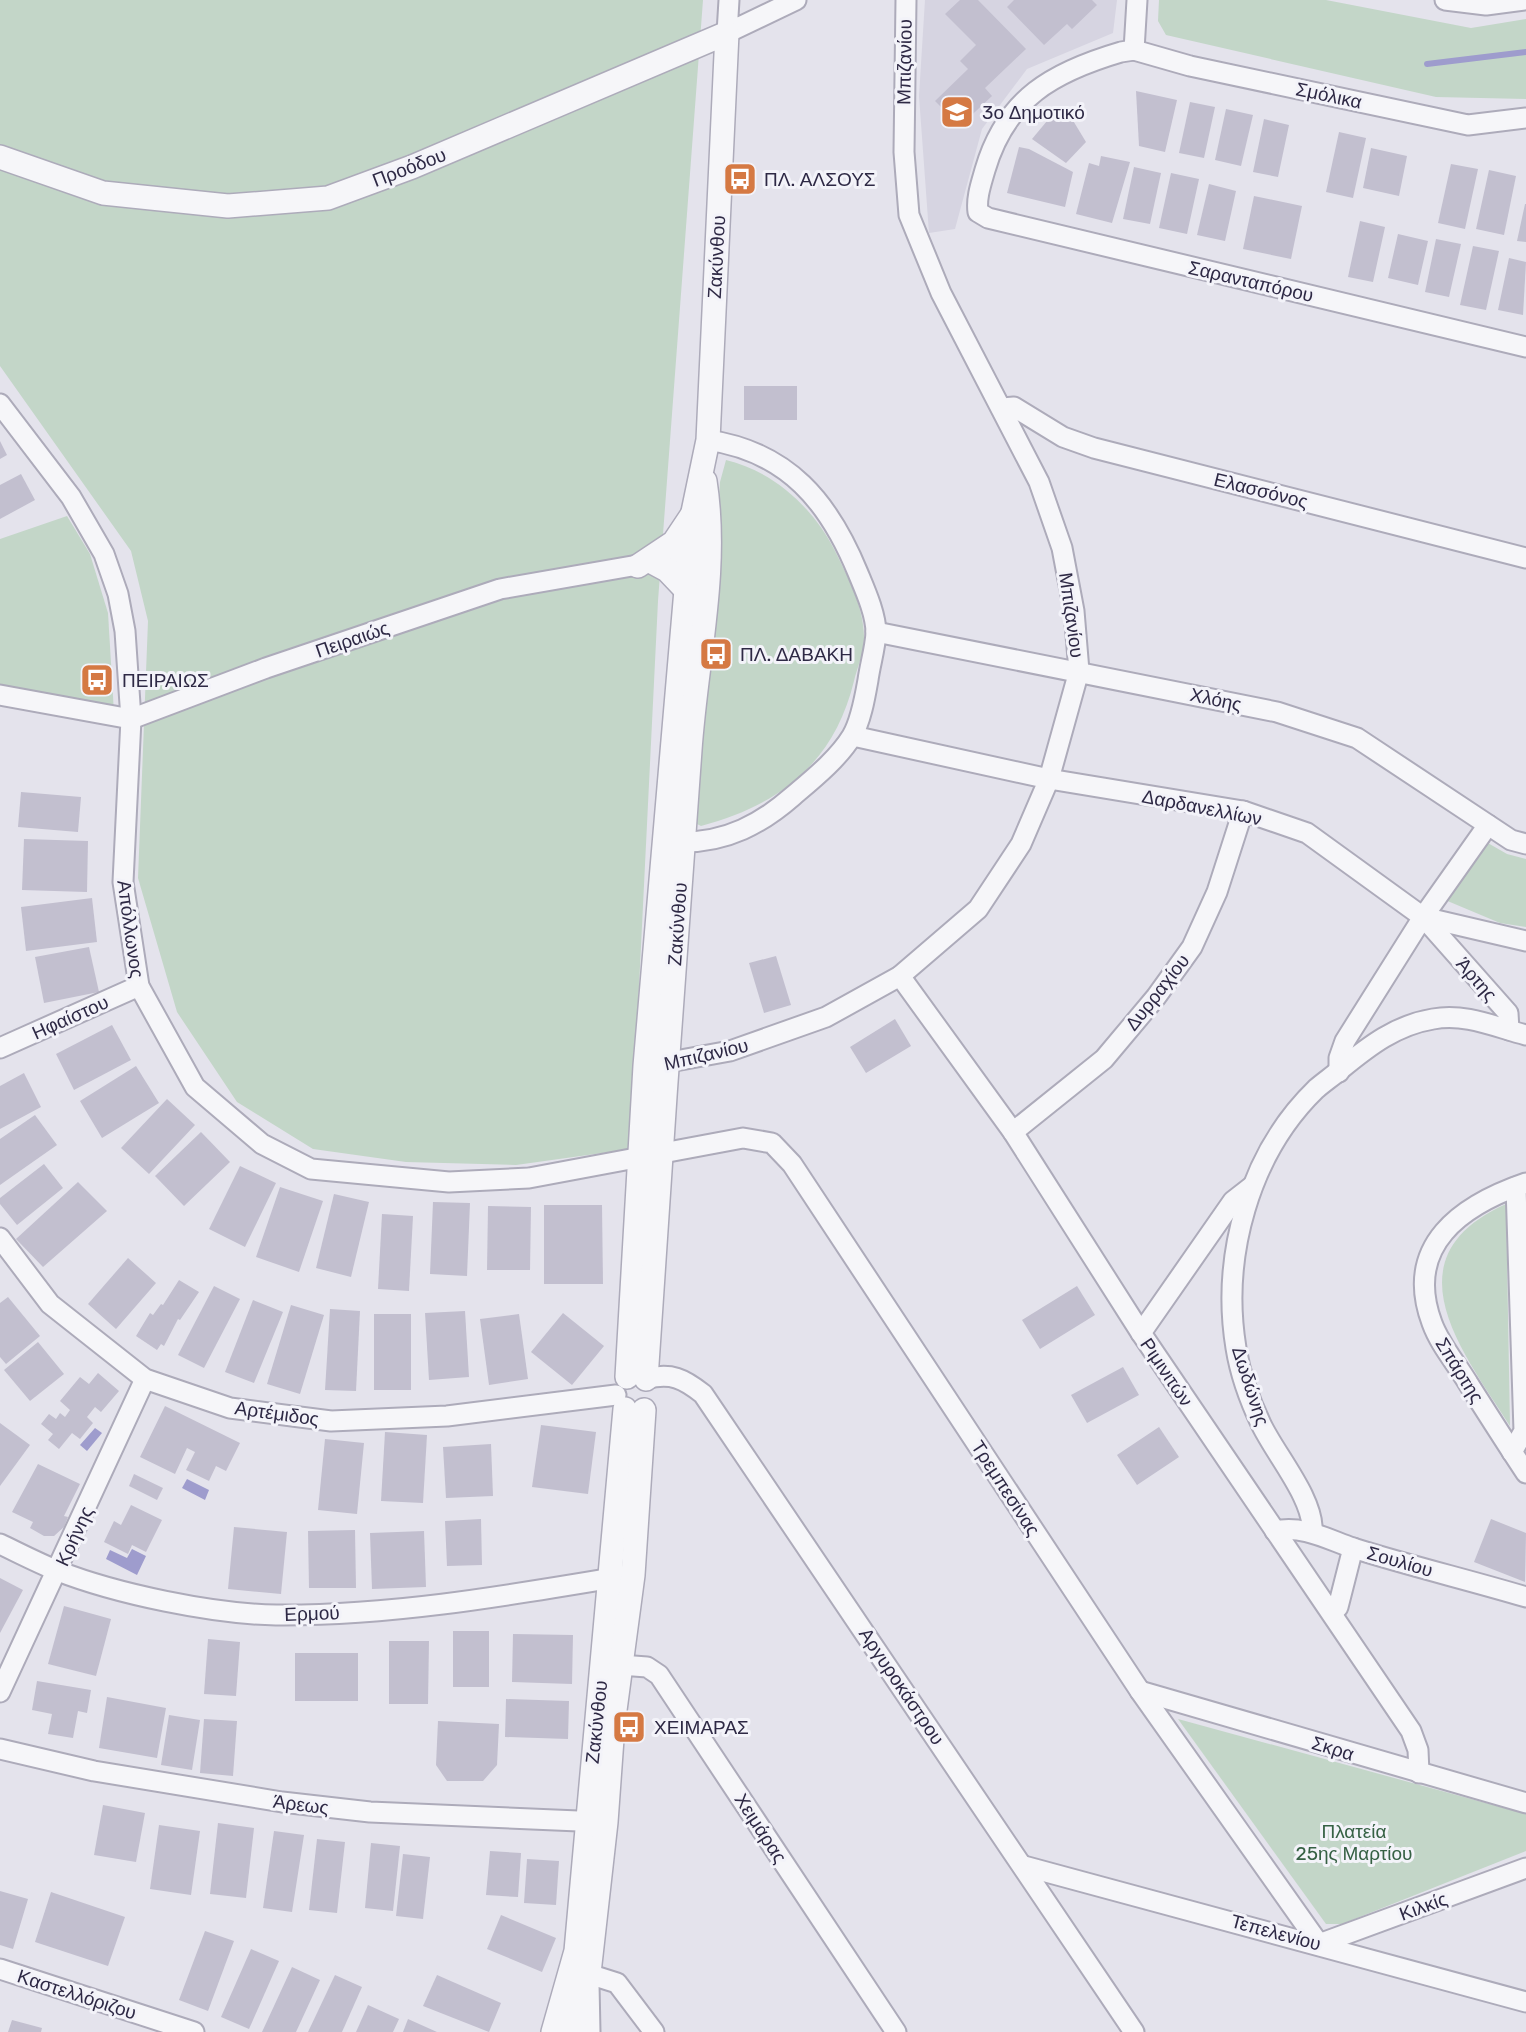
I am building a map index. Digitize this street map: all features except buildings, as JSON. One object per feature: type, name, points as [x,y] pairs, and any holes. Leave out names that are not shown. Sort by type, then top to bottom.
[{"type":"street","name":"Ζακύνθου","points":[[571,2032],[581,1971],[596,1821],[613,1725],[612,1664],[622,1576],[632,1394],[639,1160],[656,1065],[683,842],[699,554],[693,512],[704,471],[708,440],[729,0]]},
{"type":"street","name":"Προόδου","points":[[0,157],[103,193],[228,206],[328,198],[412,167],[727,33],[796,0]]},
{"type":"street","name":"Μπιζανίου","points":[[656,1065],[730,1051],[826,1017],[900,976],[978,909],[1021,844],[1049,779],[1079,671],[1074,611],[1062,548],[1039,482],[942,293],[909,215],[904,152],[906,0]]},
{"type":"street","points":[[1134,50],[1137,0]]},
{"type":"street","points":[[1445,0],[1486,5],[1524,0]]},
{"type":"street","name":"Σμόλικα","points":[[978,212],[976,202],[991,152],[1013,111],[1046,80],[1093,60],[1134,50],[1190,66],[1468,125],[1526,118]]},
{"type":"street","name":"Σαρανταπόρου","points":[[978,212],[988,218],[1526,347]]},
{"type":"street","name":"Απόλλωνος","points":[[0,404],[71,498],[104,554],[118,594],[125,631],[131,719],[124,817],[123,882],[139,986],[195,1087],[262,1144],[311,1169],[449,1182],[529,1178],[639,1160]]},
{"type":"street","name":"Ελασσόνος","points":[[1003,408],[1014,407],[1052,432],[1094,448],[1526,558]]},
{"type":"street","points":[[683,842],[707,842],[765,820],[815,777],[853,736],[865,696],[876,632],[864,589],[842,535],[812,491],[772,460],[731,444],[708,440]]},
{"type":"street","name":"Ζακύνθου","points":[[632,1394],[660,1152],[656,1065],[687,591],[710,515],[704,471]]},
{"type":"street","points":[[646,564],[674,542],[693,512]]},
{"type":"street","name":"Πειραιώς","points":[[131,719],[266,668],[500,589],[699,554]]},
{"type":"street","points":[[646,564],[667,569],[687,591]]},
{"type":"street","name":"Χλόης","points":[[876,632],[1277,712],[1357,738],[1488,825],[1511,839],[1526,844]]},
{"type":"street","points":[[0,695],[131,719]]},
{"type":"street","name":"Δαρδανελλίων","points":[[853,736],[1049,779],[1243,811],[1307,833],[1423,917],[1526,941]]},
{"type":"street","name":"Δυρραχίου","points":[[1013,1132],[1104,1059],[1185,957],[1217,892],[1243,811]]},
{"type":"street","points":[[1339,1072],[1339,1058],[1345,1041],[1423,917],[1488,825]]},
{"type":"street","name":"Άρτης","points":[[1423,917],[1508,1013],[1517,1033]]},
{"type":"street","name":"Ριμινιτών","points":[[900,976],[1013,1132],[1141,1333],[1411,1731],[1418,1750],[1419,1773]]},
{"type":"street","name":"Ηφαίστου","points":[[0,1048],[139,986]]},
{"type":"street","name":"Δωδώνης","points":[[1312,1532],[1312,1514],[1261,1423],[1236,1349],[1233,1287],[1251,1187],[1260,1167],[1316,1089],[1378,1040],[1432,1019],[1463,1018],[1517,1033]]},
{"type":"street","name":"Τρεμπεσίνας","points":[[639,1160],[660,1152],[743,1138],[772,1143],[792,1164],[1140,1691],[1319,1944]]},
{"type":"street","points":[[1512,1452],[1524,1431],[1521,1185]]},
{"type":"street","name":"Σπάρτης","points":[[1521,1185],[1490,1196],[1461,1213],[1442,1233],[1430,1255],[1426,1277],[1432,1323],[1447,1352],[1526,1473]]},
{"type":"street","name":"Δωδώνης","points":[[1141,1333],[1233,1201],[1251,1187]]},
{"type":"street","name":"Αρτέμιδος","points":[[0,1238],[50,1304],[145,1379],[230,1408],[331,1421],[447,1416],[632,1394]]},
{"type":"street","name":"Αργυροκάστρου","points":[[632,1394],[659,1375],[682,1377],[703,1394],[1134,2032]]},
{"type":"street","name":"Κρήνης","points":[[0,1692],[145,1379]]},
{"type":"street","name":"Σουλίου","points":[[1275,1531],[1290,1527],[1312,1532],[1353,1548],[1526,1597]]},
{"type":"street","name":"Ερμού","points":[[0,1544],[58,1571],[110,1588],[174,1601],[274,1615],[412,1606],[622,1576]]},
{"type":"street","points":[[1332,1614],[1338,1607],[1353,1548]]},
{"type":"street","name":"Χειμάρας","points":[[612,1664],[647,1667],[659,1675],[896,2032]]},
{"type":"street","name":"Σκρα","points":[[1140,1691],[1526,1803]]},
{"type":"street","name":"Άρεως","points":[[0,1749],[94,1771],[282,1802],[370,1812],[596,1821]]},
{"type":"street","name":"Τεπελενίου","points":[[1024,1866],[1526,2002]]},
{"type":"street","name":"Κιλκίς","points":[[1319,1944],[1526,1868]]},
{"type":"street","name":"Καστελλόριζου","points":[[0,1969],[194,2032]]},
{"type":"street","name":"Ζακύνθου","points":[[553,2032],[581,1971]]},
{"type":"street","points":[[590,2032],[581,1971],[617,1983],[654,2032]]},
{"type":"shaded area","name":"3ο Δημοτικό","points":[[925,0],[1117,0],[1113,33],[1027,69],[982,129],[955,229],[929,233],[919,96]]},
{"type":"green space","points":[[0,0],[703,0],[658,601],[631,1149],[516,1165],[406,1162],[313,1149],[237,1102],[177,1012],[138,878],[148,621],[131,551],[0,366]]},
{"type":"green space","points":[[1159,0],[1326,0],[1471,28],[1526,19],[1526,99],[1436,97],[1166,35],[1158,21]]},
{"type":"green space","points":[[726,460],[759,472],[775,482],[789,492],[814,518],[834,549],[854,593],[862,616],[864,644],[845,710],[818,757],[779,793],[729,817],[701,826],[697,824],[720,482]]},
{"type":"green space","points":[[67,516],[90,554],[108,613],[114,713],[0,690],[0,539]]},
{"type":"green space","points":[[1472,834],[1507,854],[1526,859],[1526,927],[1500,923],[1438,897]]},
{"type":"green space","points":[[1506,1204],[1510,1426],[1456,1337],[1445,1308],[1442,1278],[1449,1251],[1470,1226]]},
{"type":"green space","name":"Πλατεία 25ης Μαρτίου","points":[[1178,1719],[1526,1814],[1526,1851],[1342,1924],[1326,1924]]},
{"type":"water","points":[[95,1428],[102,1433],[87,1451],[80,1445]]},
{"type":"water","points":[[187,1479],[209,1490],[205,1500],[182,1488]]},
{"type":"water","points":[[132,1549],[146,1556],[137,1575],[106,1559],[110,1550],[127,1558]]},
{"type":"waterway","points":[[1427,64],[1526,52]]},
{"type":"place","name":"3ο Δημοτικό","points":[[957,112]]},
{"type":"place","name":"ΠΛ. ΑΛΣΟΥΣ","points":[[740,179]]},
{"type":"place","name":"ΠΛ. ΔΑΒΑΚΗ","points":[[716,654]]},
{"type":"place","name":"ΠΕΙΡΑΙΩΣ","points":[[97,680]]},
{"type":"place","name":"ΧΕΙΜΑΡΑΣ","points":[[629,1727]]}]
